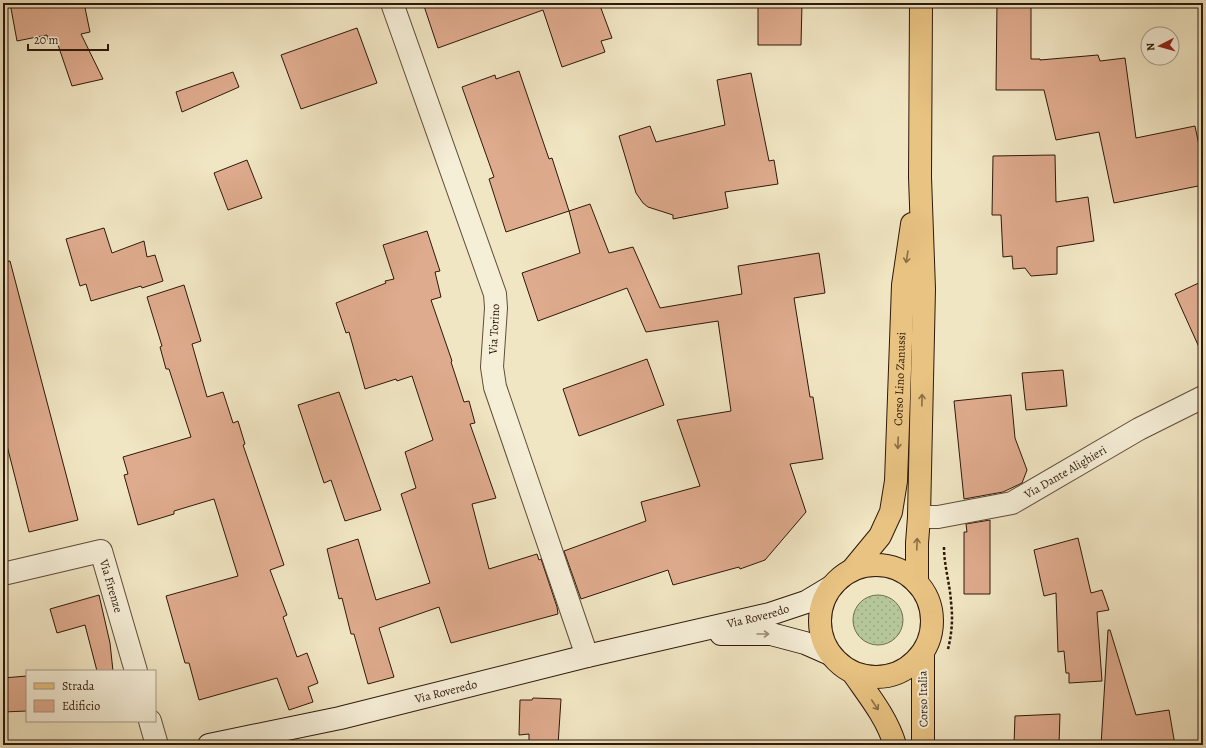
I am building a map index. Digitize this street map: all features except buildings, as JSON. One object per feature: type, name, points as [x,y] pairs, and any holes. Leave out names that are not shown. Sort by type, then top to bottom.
[{"type":"main road","name":"Corso Lino Zanussi","points":[[917,583],[924,289],[920,177],[921,3]]},
{"type":"main road","name":"Corso Lino Zanussi","points":[[852,570],[880,536],[891,512],[896,481],[903,285],[920,177]]},
{"type":"main road","points":[[869,565],[886,566],[903,572],[917,583],[926,595],[931,610],[932,625],[930,640],[912,665],[899,673],[884,677],[868,677],[853,673],[840,665],[830,654],[822,638],[820,621],[823,603],[831,587],[840,577],[852,570],[869,565]]},
{"type":"main road","name":"Corso Italia","points":[[922,653],[923,745]]},
{"type":"main road","points":[[853,673],[878,709],[895,745]]},
{"type":"street","name":"Via Torino","points":[[392,3],[495,294],[496,308],[492,367],[495,387],[587,656]]},
{"type":"street","name":"Via Dante Alighieri","points":[[919,517],[943,516],[1012,503],[1140,429],[1203,397]]},
{"type":"street","name":"Via Firenze","points":[[3,574],[101,551],[136,670]]},
{"type":"street","name":"Via Roveredo","points":[[209,745],[340,718],[587,656],[770,614],[806,602],[831,587]]},
{"type":"street","name":"Via Roveredo","points":[[682,634],[772,634],[805,643],[830,654]]},
{"type":"street","points":[[150,722],[157,745]]},
{"type":"green space","points":[[873,595],[883,595],[896,602],[903,615],[903,625],[896,638],[883,645],[873,645],[864,641],[857,634],[853,625],[853,615],[857,606],[864,599]]}]
